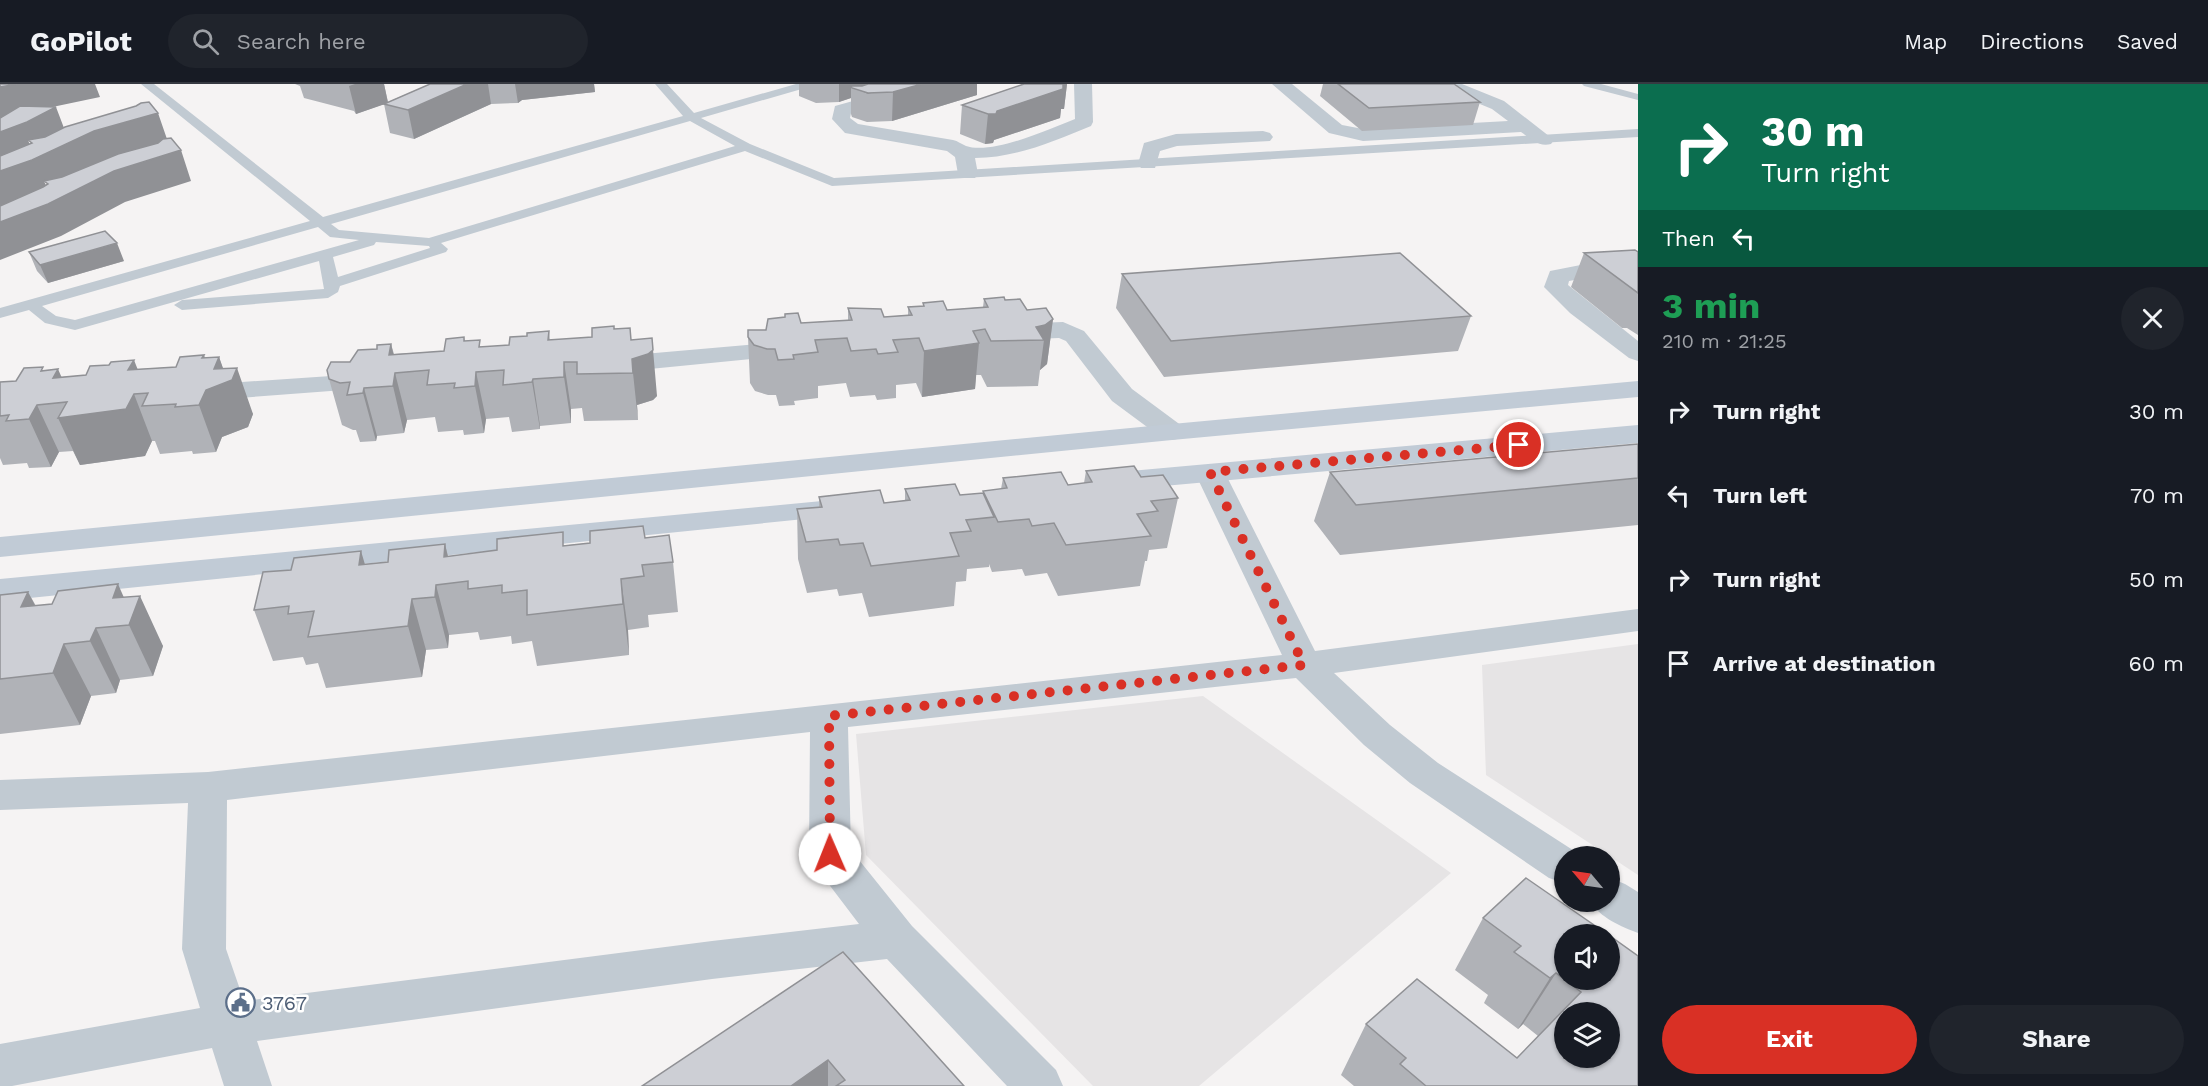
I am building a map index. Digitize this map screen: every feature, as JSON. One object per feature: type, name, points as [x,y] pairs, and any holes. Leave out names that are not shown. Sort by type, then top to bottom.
[{"type":"main road","points":[[0,547],[1120,437],[1637,389]]},
{"type":"main road","points":[[1092,484],[1638,434]]},
{"type":"main road","points":[[0,591],[866,506]]},
{"type":"street","points":[[934,84],[842,110],[841,120],[852,129],[952,146],[964,152],[991,153],[1011,150],[1084,122],[1083,84]]},
{"type":"street","points":[[1281,84],[1336,129],[1363,135],[1525,126]]},
{"type":"street","points":[[1447,84],[1498,105],[1544,140]]},
{"type":"street","points":[[1148,164],[1150,147],[1176,140],[1263,137]]},
{"type":"street","points":[[964,152],[968,159],[968,174]]},
{"type":"street","points":[[1638,266],[1596,269],[1558,276],[1556,287],[1579,308],[1638,353]]},
{"type":"street","points":[[982,333],[1063,330],[1075,336],[1122,395],[1172,432]]},
{"type":"street","points":[[590,366],[821,347]]},
{"type":"street","points":[[177,395],[401,379]]},
{"type":"street","points":[[1120,437],[1122,395]]},
{"type":"street","points":[[1210,472],[1304,665],[1377,735],[1424,772],[1554,859]]},
{"type":"street","points":[[0,795],[208,787],[829,716],[1304,665],[1638,620]]},
{"type":"street","points":[[829,716],[830,854],[896,939],[1039,1086]]},
{"type":"street","points":[[208,787],[204,950],[248,1086]]},
{"type":"street","points":[[1620,903],[1638,915]]},
{"type":"street","points":[[0,1066],[228,1024],[712,960],[896,939]]},
{"type":"lane","points":[[147,84],[335,234],[430,242],[746,147]]},
{"type":"lane","points":[[661,84],[691,117],[746,147],[832,182],[1638,133]]},
{"type":"lane","points":[[0,314],[807,84]]},
{"type":"lane","points":[[1588,84],[1638,97]]},
{"type":"lane","points":[[32,304],[45,319],[75,325],[381,238]]},
{"type":"lane","points":[[332,284],[441,249],[430,242]]},
{"type":"lane","points":[[161,302],[181,306],[328,293],[333,289],[326,255]]},
{"type":"shaded area","points":[[1638,644],[1638,875],[1620,863],[1620,846],[1594,846],[1486,775],[1482,665]]},
{"type":"shaded area","points":[[1203,696],[1451,873],[1199,1086],[1093,1086],[866,855],[856,734]]},
{"type":"building","points":[[0,84],[17,84],[0,87]]},
{"type":"building","points":[[430,84],[467,84],[408,110],[384,104]]},
{"type":"building","points":[[922,84],[893,92],[868,93],[851,86]]},
{"type":"building","points":[[1024,84],[1063,84],[1063,89],[997,111],[996,114],[988,114],[962,105]]},
{"type":"building","points":[[1338,84],[1454,84],[1480,102],[1369,108]]},
{"type":"building","points":[[149,102],[158,113],[94,131],[32,160],[0,171],[0,156],[32,143],[28,140],[45,137],[65,127]]},
{"type":"building","points":[[20,106],[56,107],[27,122],[0,132],[0,118]]},
{"type":"building","points":[[171,138],[181,150],[114,171],[48,204],[0,222],[0,206],[48,184],[44,181],[62,177],[118,154]]},
{"type":"building","points":[[105,231],[117,243],[40,265],[29,252]]},
{"type":"building","points":[[1635,250],[1638,252],[1638,293],[1584,253]]},
{"type":"building","points":[[1400,253],[1471,316],[1171,341],[1122,274]]},
{"type":"building","points":[[1004,297],[1005,300],[1020,299],[1027,310],[1046,308],[1053,319],[1045,325],[1036,327],[1044,340],[991,341],[985,329],[973,331],[979,343],[924,351],[919,338],[893,340],[898,352],[878,354],[876,349],[851,351],[847,338],[815,340],[818,352],[793,355],[794,359],[778,360],[775,349],[754,345],[748,337],[748,330],[766,330],[768,319],[785,317],[785,314],[798,313],[801,323],[852,320],[848,308],[881,309],[884,317],[912,315],[908,307],[924,306],[923,303],[943,301],[947,310],[988,307],[984,299]]},
{"type":"building","points":[[614,326],[614,329],[630,328],[631,340],[652,338],[653,350],[632,359],[633,373],[577,374],[577,362],[564,362],[564,377],[533,379],[532,382],[503,385],[504,370],[476,372],[475,386],[454,388],[455,383],[427,385],[429,370],[395,373],[393,386],[364,388],[363,393],[347,395],[350,382],[340,383],[329,379],[327,370],[331,362],[350,362],[358,350],[377,349],[377,345],[391,344],[389,355],[444,351],[446,339],[464,337],[464,341],[480,340],[479,347],[509,345],[510,337],[527,336],[527,333],[549,331],[548,340],[592,337],[592,328]]},
{"type":"building","points":[[204,355],[202,358],[219,357],[214,369],[237,368],[232,380],[206,390],[199,405],[142,406],[148,393],[134,394],[126,409],[58,418],[67,402],[37,405],[29,419],[6,421],[9,415],[0,416],[0,382],[16,381],[24,368],[43,367],[41,371],[58,369],[53,378],[86,375],[90,366],[109,365],[111,362],[134,360],[128,370],[176,367],[180,357]]},
{"type":"building","points":[[1638,444],[1638,478],[1356,505],[1330,472]]},
{"type":"building","points":[[1134,466],[1141,477],[1163,475],[1178,498],[1151,501],[1158,511],[1137,514],[1151,536],[1066,545],[1054,523],[1032,526],[1029,519],[998,522],[983,491],[1007,488],[1003,478],[1061,472],[1068,485],[1092,482],[1086,471]]},
{"type":"building","points":[[955,484],[960,495],[983,493],[994,517],[966,520],[971,531],[950,533],[959,556],[871,566],[863,543],[840,545],[838,539],[806,542],[797,509],[822,507],[819,497],[880,490],[884,503],[910,500],[905,489]]},
{"type":"building","points":[[643,526],[645,538],[669,535],[673,562],[642,565],[644,576],[621,579],[623,604],[527,615],[527,590],[502,593],[502,585],[468,589],[468,581],[436,585],[435,597],[412,599],[408,626],[308,637],[314,611],[288,614],[289,606],[254,610],[263,572],[291,570],[294,558],[361,551],[359,565],[388,562],[389,550],[445,544],[444,557],[497,550],[497,539],[563,532],[563,546],[590,543],[590,531]]},
{"type":"building","points":[[118,584],[113,598],[140,596],[129,625],[96,628],[90,641],[64,644],[53,673],[0,679],[0,595],[28,592],[21,607],[52,604],[58,591]]},
{"type":"building","points":[[1526,878],[1554,897],[1554,912],[1575,912],[1593,924],[1554,924],[1554,975],[1550,978],[1514,952],[1521,946],[1483,918]]},
{"type":"building","points":[[1620,943],[1638,956],[1638,1086],[1426,1086],[1400,1064],[1406,1058],[1366,1024],[1417,979],[1517,1058],[1554,1020],[1554,1068],[1620,1068],[1620,1002],[1571,1002],[1581,992],[1578,990],[1620,990]]},
{"type":"building","points":[[843,952],[964,1086],[836,1086],[845,1080],[828,1060],[791,1086],[642,1086]]},
{"type":"place","name":"3767","points":[[241,1003]]},
{"type":"route","points":[[830,854],[829,716],[1304,665],[1210,472],[1519,445]]}]
